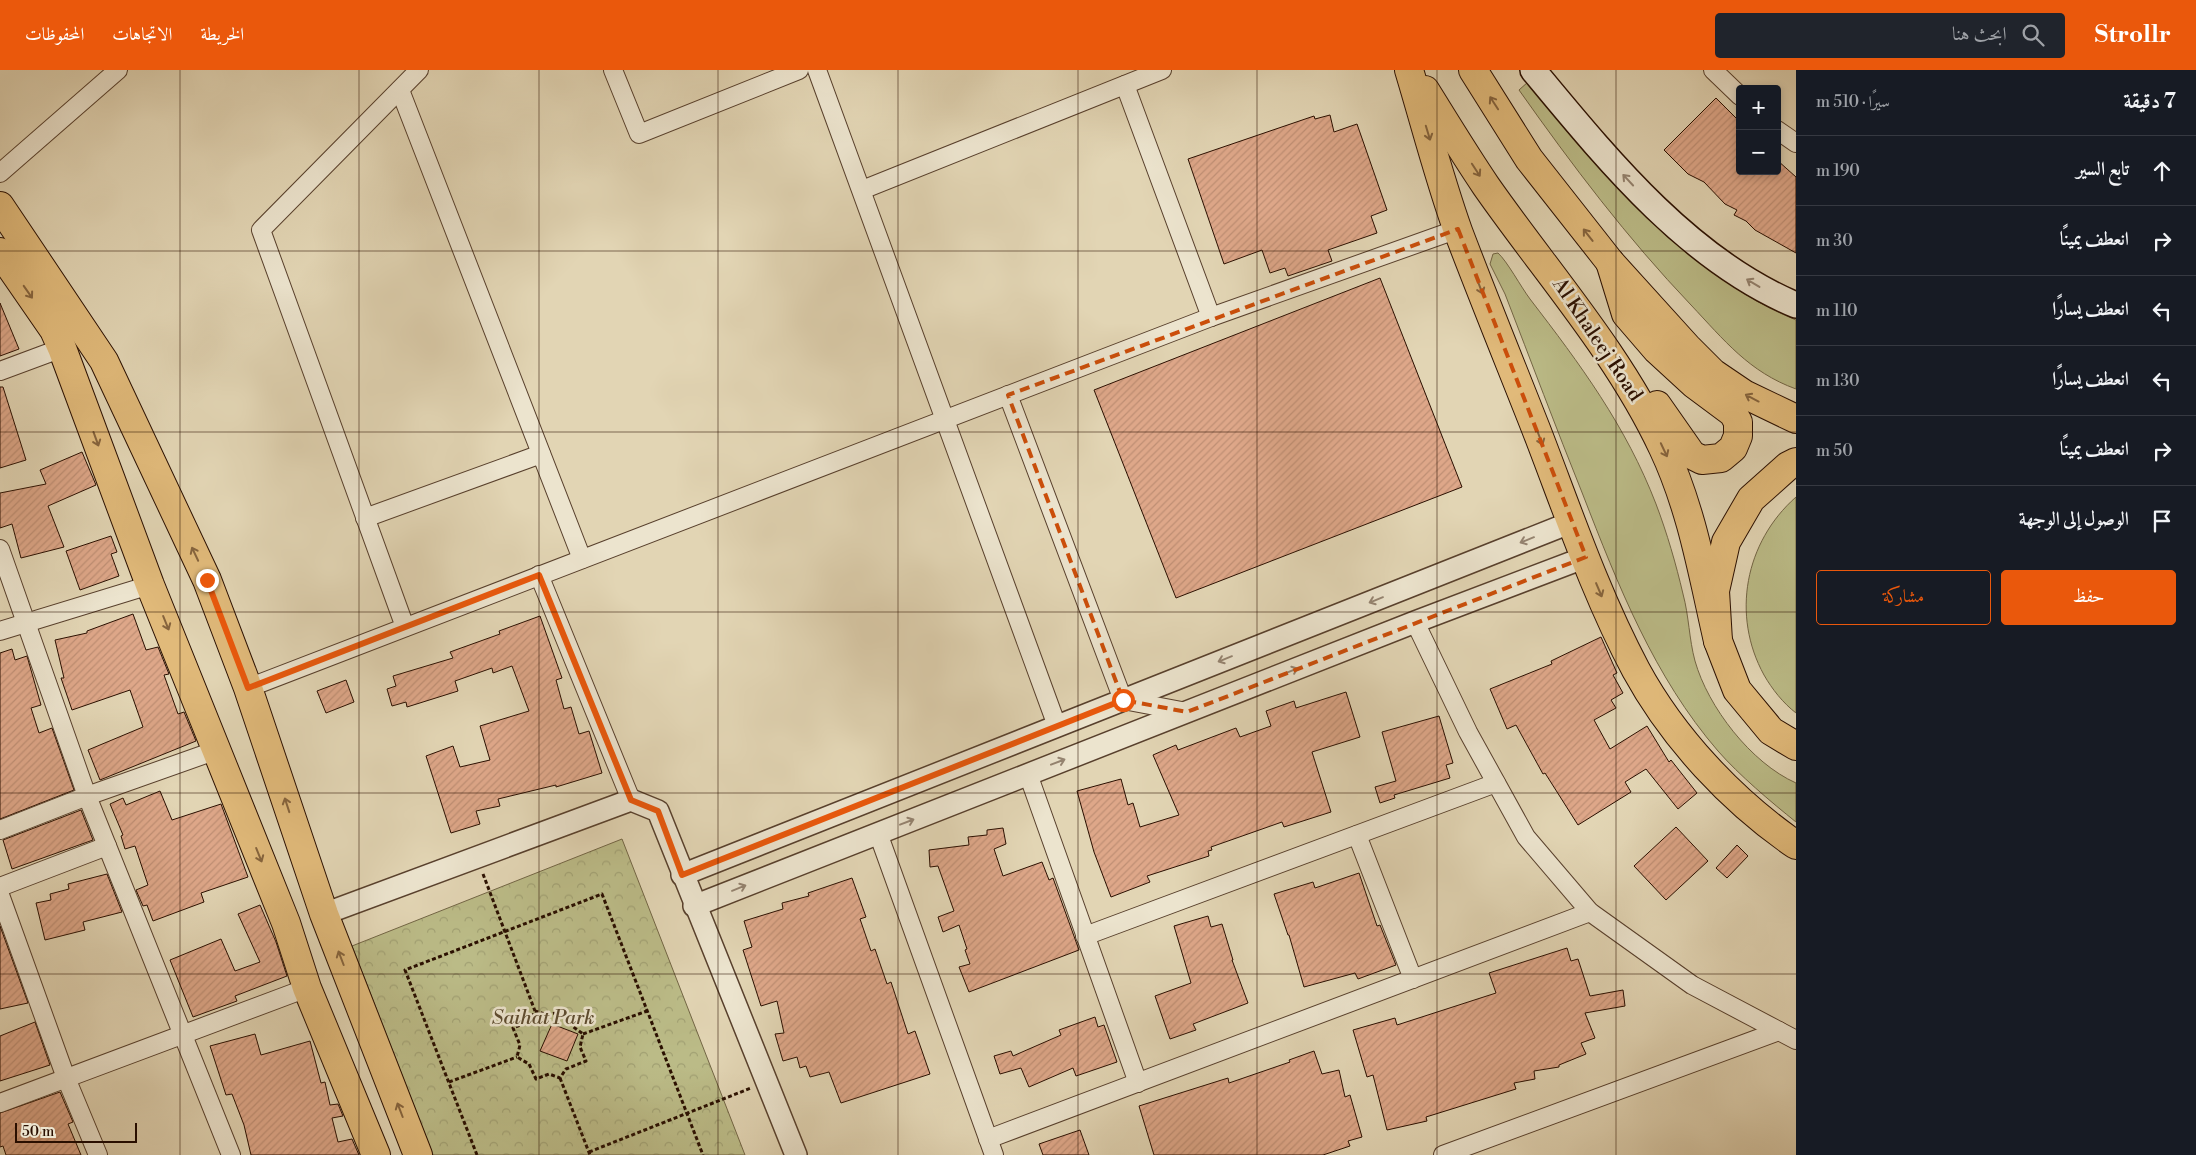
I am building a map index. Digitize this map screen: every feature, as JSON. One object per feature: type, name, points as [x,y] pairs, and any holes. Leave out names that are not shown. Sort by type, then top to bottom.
[{"type":"main road","points":[[1410,70],[1458,229],[1613,623],[1637,670],[1662,712],[1738,799],[1796,845]]},
{"type":"main road","name":"Al Khaleej Road","points":[[1410,70],[1486,185],[1564,292],[1641,404],[1664,449],[1688,512],[1718,641]]},
{"type":"main road","points":[[1473,70],[1529,158],[1610,262],[1687,347],[1713,372],[1744,394],[1796,419]]},
{"type":"main road","points":[[1533,70],[1633,185],[1694,242],[1736,273],[1777,297],[1796,305]]},
{"type":"main road","points":[[0,206],[104,361],[207,580],[248,688],[324,914],[418,1155]]},
{"type":"main road","points":[[0,252],[54,330],[62,348],[150,585],[286,923],[308,988],[376,1155]]},
{"type":"main road","points":[[1564,292],[1602,331],[1648,391],[1692,455],[1702,460],[1721,458],[1733,448],[1738,436],[1738,422],[1733,413],[1694,384],[1657,350],[1626,314],[1610,262]]},
{"type":"main road","points":[[1796,462],[1788,466],[1751,500],[1726,542],[1715,591],[1718,641],[1738,690],[1771,731],[1796,746]]},
{"type":"street","points":[[0,173],[118,70]]},
{"type":"street","points":[[405,627],[261,230],[419,70]]},
{"type":"street","points":[[613,70],[639,134],[799,70]]},
{"type":"street","points":[[817,70],[1057,726]]},
{"type":"street","points":[[862,190],[1162,70]]},
{"type":"street","points":[[1713,70],[1736,92]]},
{"type":"street","points":[[1125,85],[1211,317]]},
{"type":"street","points":[[400,90],[582,559]]},
{"type":"street","points":[[1781,133],[1796,143]]},
{"type":"street","points":[[248,688],[1211,317],[1458,229]]},
{"type":"street","points":[[0,371],[62,348]]},
{"type":"street","points":[[1008,395],[1123,700]]},
{"type":"street","points":[[365,518],[541,454]]},
{"type":"street","points":[[682,875],[1572,522]]},
{"type":"street","points":[[0,548],[87,796],[231,1155]]},
{"type":"street","points":[[694,906],[1415,622],[1586,557]]},
{"type":"street","points":[[539,575],[631,800]]},
{"type":"street","points":[[0,631],[150,585]]},
{"type":"street","points":[[1415,622],[1468,732],[1526,837],[1590,912],[1692,985],[1796,1040]]},
{"type":"street","points":[[1123,700],[1187,712]]},
{"type":"street","points":[[0,830],[87,796],[217,750]]},
{"type":"street","points":[[1028,774],[1138,1083]]},
{"type":"street","points":[[1085,936],[1496,783]]},
{"type":"street","points":[[324,914],[631,800],[658,811],[694,906],[796,1155]]},
{"type":"street","points":[[878,833],[991,1147],[1138,1083],[1590,912]]},
{"type":"street","points":[[1357,835],[1413,979]]},
{"type":"street","points":[[0,887],[107,846]]},
{"type":"street","points":[[0,895],[66,1078],[98,1155]]},
{"type":"street","points":[[0,1102],[308,988]]},
{"type":"street","points":[[1454,1153],[1779,1031]]},
{"type":"path","points":[[477,858],[535,1011],[530,1022],[513,1028],[520,1045],[517,1056]]},
{"type":"path","points":[[477,1155],[405,970],[602,894],[703,1155]]},
{"type":"path","points":[[535,1011],[548,1015],[566,1010],[572,1026],[583,1034]]},
{"type":"path","points":[[583,1034],[647,1011]]},
{"type":"path","points":[[560,1078],[566,1069],[586,1061],[580,1047],[583,1034]]},
{"type":"path","points":[[449,1082],[517,1056]]},
{"type":"path","points":[[517,1056],[529,1064],[536,1079],[550,1074],[560,1078],[589,1154],[766,1082]]},
{"type":"highlighted area","points":[[1458,229],[1586,557],[1187,712],[1123,700],[1008,395]]},
{"type":"green space","points":[[1528,82],[1615,178],[1676,241],[1743,293],[1796,320],[1796,389],[1764,374],[1738,354],[1667,280],[1622,227],[1559,146],[1519,90]]},
{"type":"green space","points":[[1498,253],[1567,347],[1631,448],[1656,504],[1671,549],[1685,602],[1693,653],[1701,679],[1721,715],[1748,748],[1779,774],[1796,783],[1796,822],[1745,779],[1718,751],[1695,722],[1656,661],[1610,563],[1505,294],[1490,264],[1493,254]]},
{"type":"green space","points":[[1796,497],[1796,713],[1778,696],[1764,675],[1754,652],[1748,628],[1746,604],[1748,580],[1755,557],[1765,535],[1779,515]]},
{"type":"green space","name":"Saihat Park","points":[[622,839],[745,1155],[433,1155],[352,946]]},
{"type":"building","points":[[1716,98],[1736,118],[1736,175],[1781,175],[1781,164],[1796,177],[1796,253],[1755,230],[1746,221],[1734,215],[1737,210],[1725,204],[1704,182],[1688,174],[1664,150]]},
{"type":"building","points":[[1330,115],[1334,132],[1357,124],[1387,210],[1371,216],[1377,233],[1328,250],[1332,261],[1288,276],[1285,268],[1270,273],[1262,250],[1224,264],[1188,159],[1314,116],[1315,119]]},
{"type":"building","points":[[1380,278],[1462,487],[1176,598],[1094,390]]},
{"type":"building","points":[[0,303],[19,349],[0,356]]},
{"type":"building","points":[[0,387],[3,387],[26,460],[0,468]]},
{"type":"building","points":[[82,452],[96,485],[48,506],[64,547],[21,558],[12,524],[0,528],[0,493],[46,484],[40,470]]},
{"type":"building","points":[[111,536],[117,552],[111,554],[119,576],[80,590],[66,551]]},
{"type":"building","points":[[133,614],[146,650],[158,647],[169,674],[164,675],[178,714],[184,712],[196,741],[100,780],[88,750],[143,727],[130,690],[72,710],[61,678],[64,678],[55,640],[87,633],[87,631]]},
{"type":"building","points":[[540,616],[562,678],[556,680],[564,709],[571,707],[579,734],[589,731],[602,773],[556,787],[556,785],[498,799],[500,806],[476,811],[480,824],[451,833],[426,756],[453,746],[460,767],[490,760],[480,726],[529,711],[512,666],[493,673],[492,668],[455,681],[458,691],[407,707],[406,702],[392,706],[387,689],[396,686],[393,676],[453,658],[450,652],[500,634],[499,631]]},
{"type":"building","points":[[1601,637],[1617,673],[1613,675],[1623,693],[1611,700],[1616,708],[1594,720],[1610,749],[1647,726],[1669,762],[1671,760],[1697,793],[1678,809],[1646,769],[1625,782],[1631,792],[1578,825],[1545,773],[1543,774],[1516,725],[1507,729],[1490,689],[1552,664],[1551,661]]},
{"type":"building","points":[[12,649],[15,660],[27,656],[41,705],[31,708],[39,733],[52,728],[74,790],[0,819],[0,653]]},
{"type":"building","points":[[346,680],[354,702],[326,713],[317,691]]},
{"type":"building","points":[[1346,692],[1360,737],[1312,752],[1331,812],[1284,827],[1282,822],[1211,847],[1212,850],[1208,851],[1209,856],[1147,876],[1150,882],[1111,897],[1094,852],[1077,791],[1121,779],[1128,805],[1133,803],[1140,827],[1179,815],[1153,755],[1176,745],[1178,750],[1236,728],[1240,737],[1271,726],[1266,711],[1294,701],[1296,708]]},
{"type":"building","points":[[1439,716],[1453,763],[1446,765],[1450,778],[1394,795],[1395,798],[1380,803],[1375,787],[1396,781],[1382,732]]},
{"type":"building","points":[[160,791],[172,820],[221,804],[248,877],[201,893],[204,902],[153,921],[147,905],[143,906],[136,890],[148,885],[135,846],[125,849],[121,836],[123,835],[110,804],[123,798],[126,805]]},
{"type":"building","points":[[81,810],[93,840],[12,869],[3,840]]},
{"type":"building","points":[[1676,827],[1708,861],[1666,900],[1634,866]]},
{"type":"building","points":[[1003,828],[1006,844],[994,849],[1003,876],[1042,862],[1049,880],[1053,878],[1079,950],[969,992],[959,967],[970,964],[965,950],[967,949],[959,925],[943,932],[938,917],[954,911],[938,866],[930,867],[929,850],[969,845],[968,837],[987,835],[987,830]]},
{"type":"building","points":[[1737,845],[1748,856],[1727,878],[1716,868]]},
{"type":"building","points":[[1359,873],[1377,926],[1380,925],[1396,965],[1358,979],[1355,973],[1304,987],[1289,935],[1274,894],[1313,882],[1315,888]]},
{"type":"building","points":[[107,874],[122,912],[83,922],[85,930],[45,940],[36,903],[51,900],[50,894],[69,889],[68,884]]},
{"type":"building","points":[[852,878],[866,917],[860,919],[871,951],[875,949],[887,984],[891,982],[908,1034],[915,1031],[930,1074],[841,1103],[829,1072],[810,1077],[806,1066],[800,1068],[797,1057],[783,1061],[775,1034],[784,1033],[777,1001],[761,1006],[743,950],[752,947],[744,921],[783,909],[782,903],[809,896],[808,893]]},
{"type":"building","points":[[260,905],[276,942],[287,976],[235,996],[237,1001],[193,1017],[170,960],[221,939],[235,971],[260,962],[238,914]]},
{"type":"building","points":[[1208,916],[1211,927],[1222,924],[1232,960],[1248,1003],[1193,1024],[1196,1030],[1170,1039],[1155,996],[1191,983],[1174,926]]},
{"type":"building","points":[[0,926],[28,1003],[0,1009]]},
{"type":"building","points":[[1567,948],[1571,961],[1578,959],[1590,996],[1623,990],[1625,1006],[1585,1013],[1595,1038],[1581,1043],[1586,1054],[1559,1065],[1559,1067],[1534,1071],[1535,1079],[1514,1083],[1516,1089],[1426,1117],[1427,1121],[1387,1130],[1373,1075],[1367,1077],[1353,1030],[1395,1018],[1397,1025],[1496,993],[1489,973]]},
{"type":"building","points":[[1095,1017],[1098,1027],[1104,1025],[1117,1062],[1076,1076],[1073,1068],[1029,1087],[1021,1068],[1000,1074],[994,1056],[1011,1051],[1013,1056],[1061,1035],[1059,1030]]},
{"type":"building","points":[[35,1022],[50,1065],[0,1081],[0,1036]]},
{"type":"building","points":[[552,1024],[578,1034],[567,1061],[540,1051]]},
{"type":"building","points":[[255,1034],[261,1055],[310,1041],[321,1083],[325,1082],[330,1105],[338,1104],[343,1116],[332,1118],[338,1142],[352,1139],[359,1155],[251,1155],[244,1125],[232,1094],[226,1095],[210,1046]]},
{"type":"building","points":[[1314,1051],[1322,1074],[1339,1070],[1345,1097],[1350,1095],[1362,1137],[1348,1141],[1350,1146],[1323,1155],[1154,1155],[1139,1106],[1228,1078],[1229,1083],[1290,1062],[1289,1060]]},
{"type":"building","points":[[60,1092],[73,1122],[68,1124],[81,1155],[6,1155],[3,1146],[0,1147],[0,1113]]},
{"type":"building","points":[[1080,1130],[1089,1155],[1043,1155],[1039,1144]]},
{"type":"route","points":[[207,580],[248,688],[539,575],[631,800],[658,811],[682,875],[1123,700]]}]
